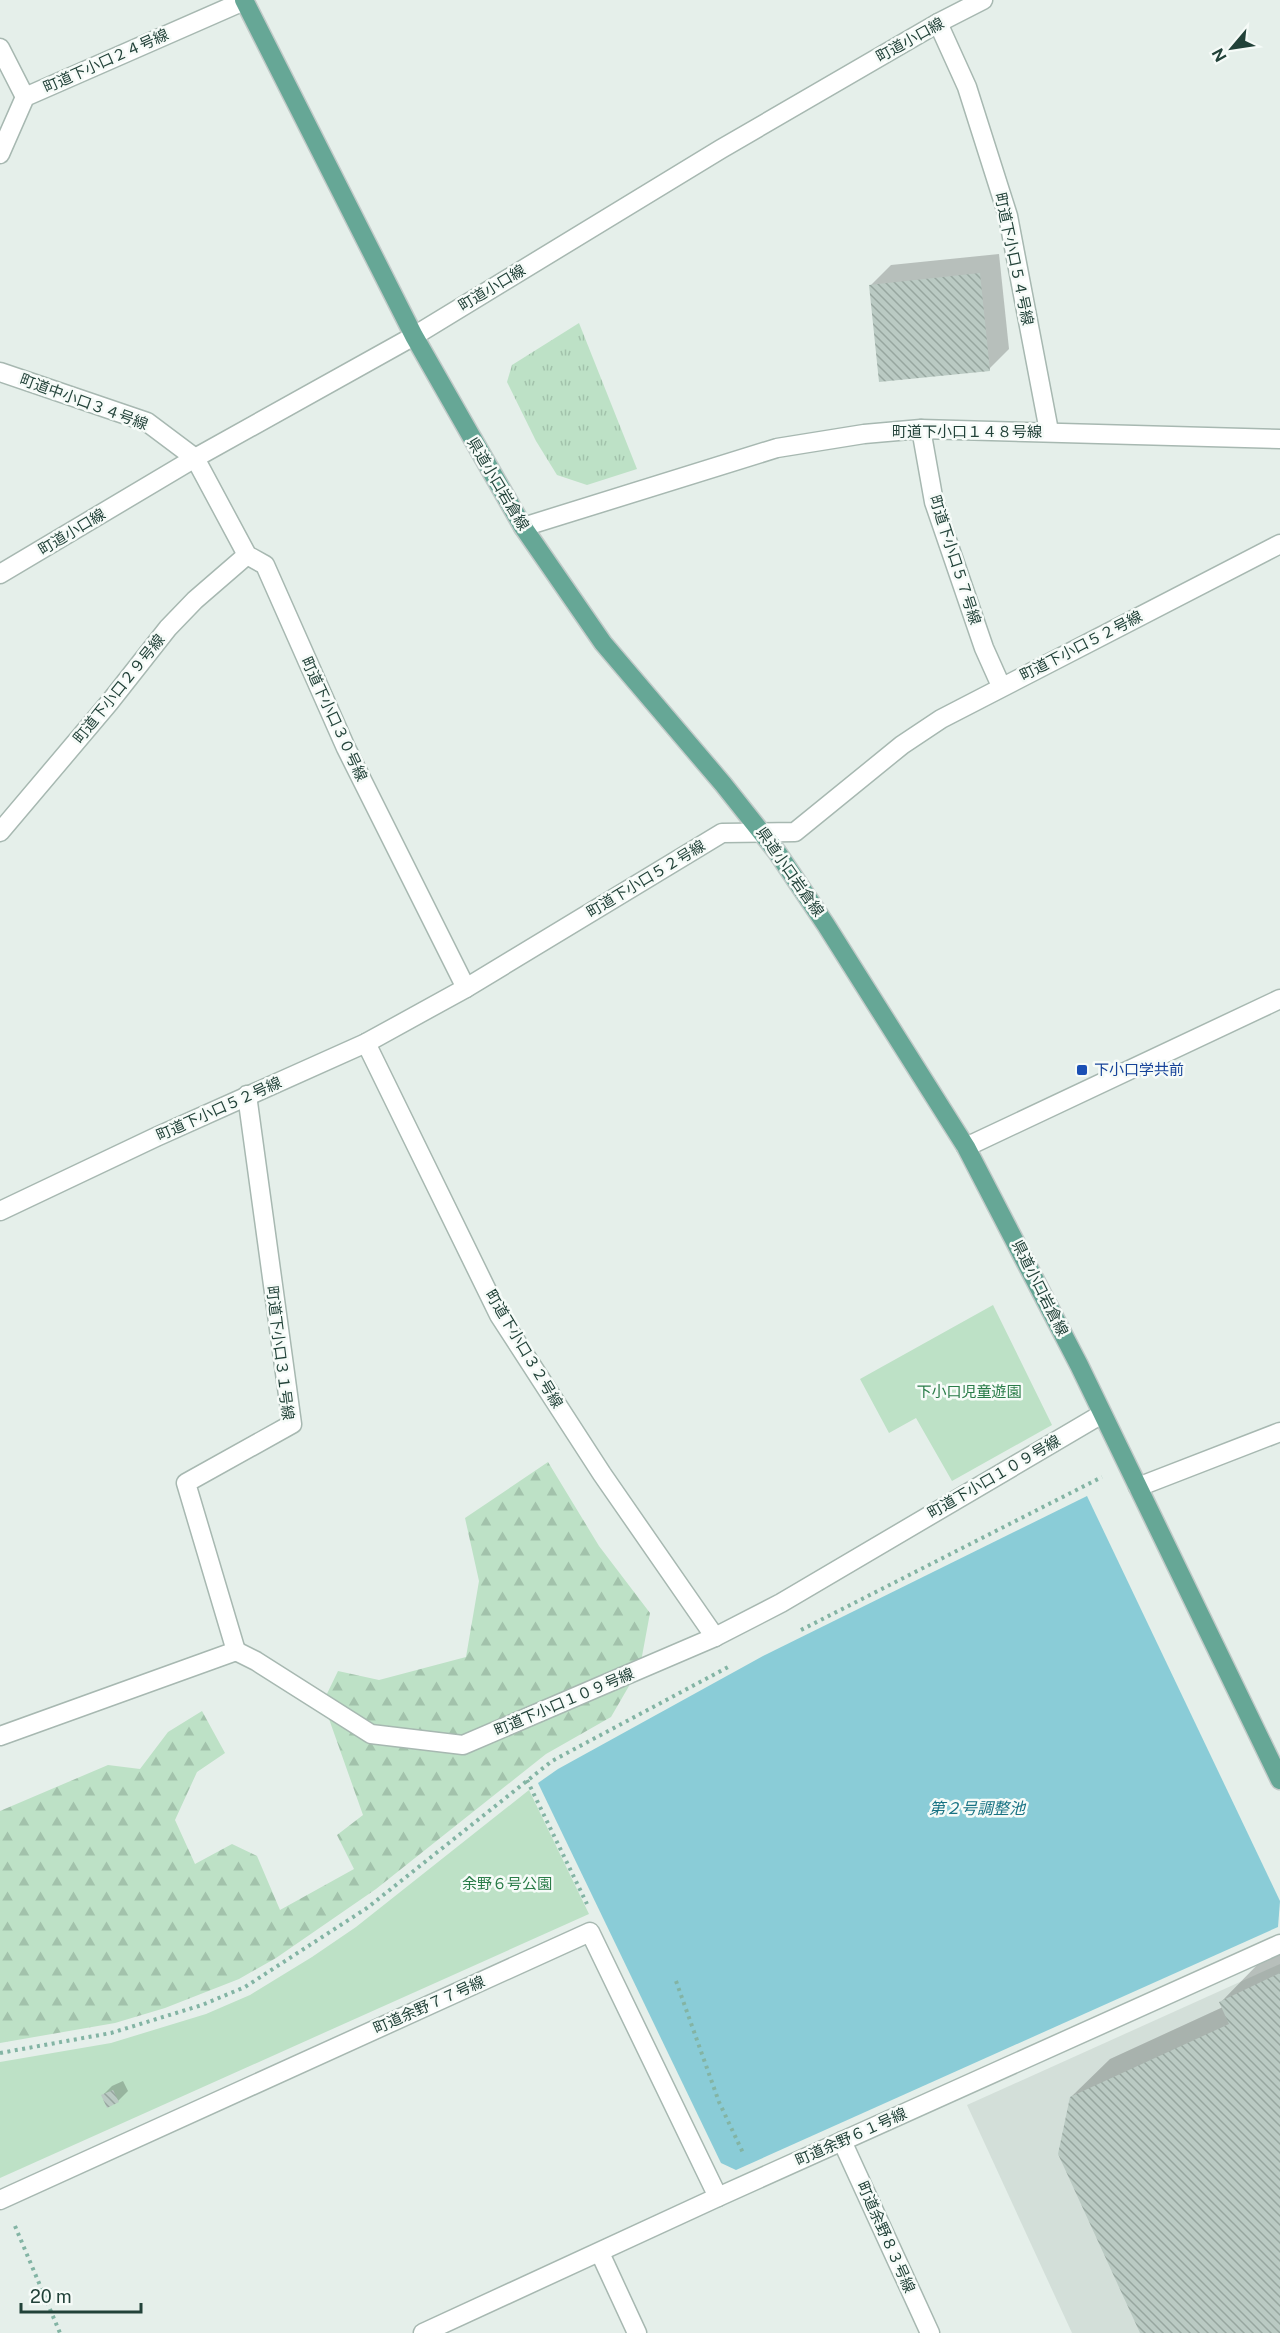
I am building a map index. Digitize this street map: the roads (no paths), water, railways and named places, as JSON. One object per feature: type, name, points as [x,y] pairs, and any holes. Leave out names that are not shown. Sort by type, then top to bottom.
[{"type":"main road","name":"県道小口岩倉線","points":[[244,1],[414,336],[523,527],[603,643],[762,833],[826,925],[966,1147],[1102,1414],[1280,1780]]},
{"type":"street","name":"町道小口線","points":[[0,574],[195,458],[414,336],[721,149],[938,23],[983,0]]},
{"type":"street","name":"町道下小口２４号線","points":[[0,154],[25,97],[244,1]]},
{"type":"street","name":"町道下小口５４号線","points":[[938,23],[967,87],[1008,216],[1049,431]]},
{"type":"street","points":[[0,48],[25,97]]},
{"type":"street","name":"町道中小口３４号線","points":[[0,372],[147,422],[195,458]]},
{"type":"street","name":"町道下小口１４８号線","points":[[523,527],[777,448],[864,434],[921,429],[1280,439]]},
{"type":"street","name":"町道下小口５７号線","points":[[921,429],[934,502],[984,648],[1001,686]]},
{"type":"street","name":"町道下小口３０号線","points":[[195,458],[248,555],[265,565],[346,748],[466,988]]},
{"type":"street","name":"町道下小口５２号線","points":[[0,1211],[247,1095],[366,1043],[466,988],[722,833],[795,832],[902,745],[941,719],[1001,686],[1280,544]]},
{"type":"street","name":"町道下小口２９号線","points":[[0,832],[109,703],[168,628],[195,600],[248,555]]},
{"type":"street","points":[[966,1147],[1280,999]]},
{"type":"street","name":"町道下小口３２号線","points":[[366,1043],[499,1315],[602,1474],[715,1637]]},
{"type":"street","name":"町道下小口３１号線","points":[[236,1651],[186,1483],[292,1424],[247,1095]]},
{"type":"street","name":"町道下小口１０９号線","points":[[236,1651],[256,1661],[371,1734],[463,1745],[715,1637],[781,1603],[1102,1414]]},
{"type":"street","points":[[1138,1487],[1280,1432]]},
{"type":"street","points":[[0,1736],[236,1651]]},
{"type":"street","name":"町道余野７７号線","points":[[2,2200],[590,1932],[718,2197]]},
{"type":"street","name":"町道余野６１号線","points":[[423,2333],[755,2180],[1280,1944]]},
{"type":"street","name":"町道余野８３号線","points":[[842,2141],[930,2333]]},
{"type":"street","points":[[600,2253],[637,2333]]},
{"type":"water","name":"第２号調整池","points":[[1087,1496],[1280,1901],[1278,1927],[736,2170],[721,2163],[538,1783],[558,1769],[763,1656]]},
{"type":"place","name":"下小口学共前","points":[[1082,1070]]},
{"type":"park label","name":"下小口児童遊園","points":[[969,1392]]},
{"type":"park label","name":"余野６号公園","points":[[507,1884]]}]
